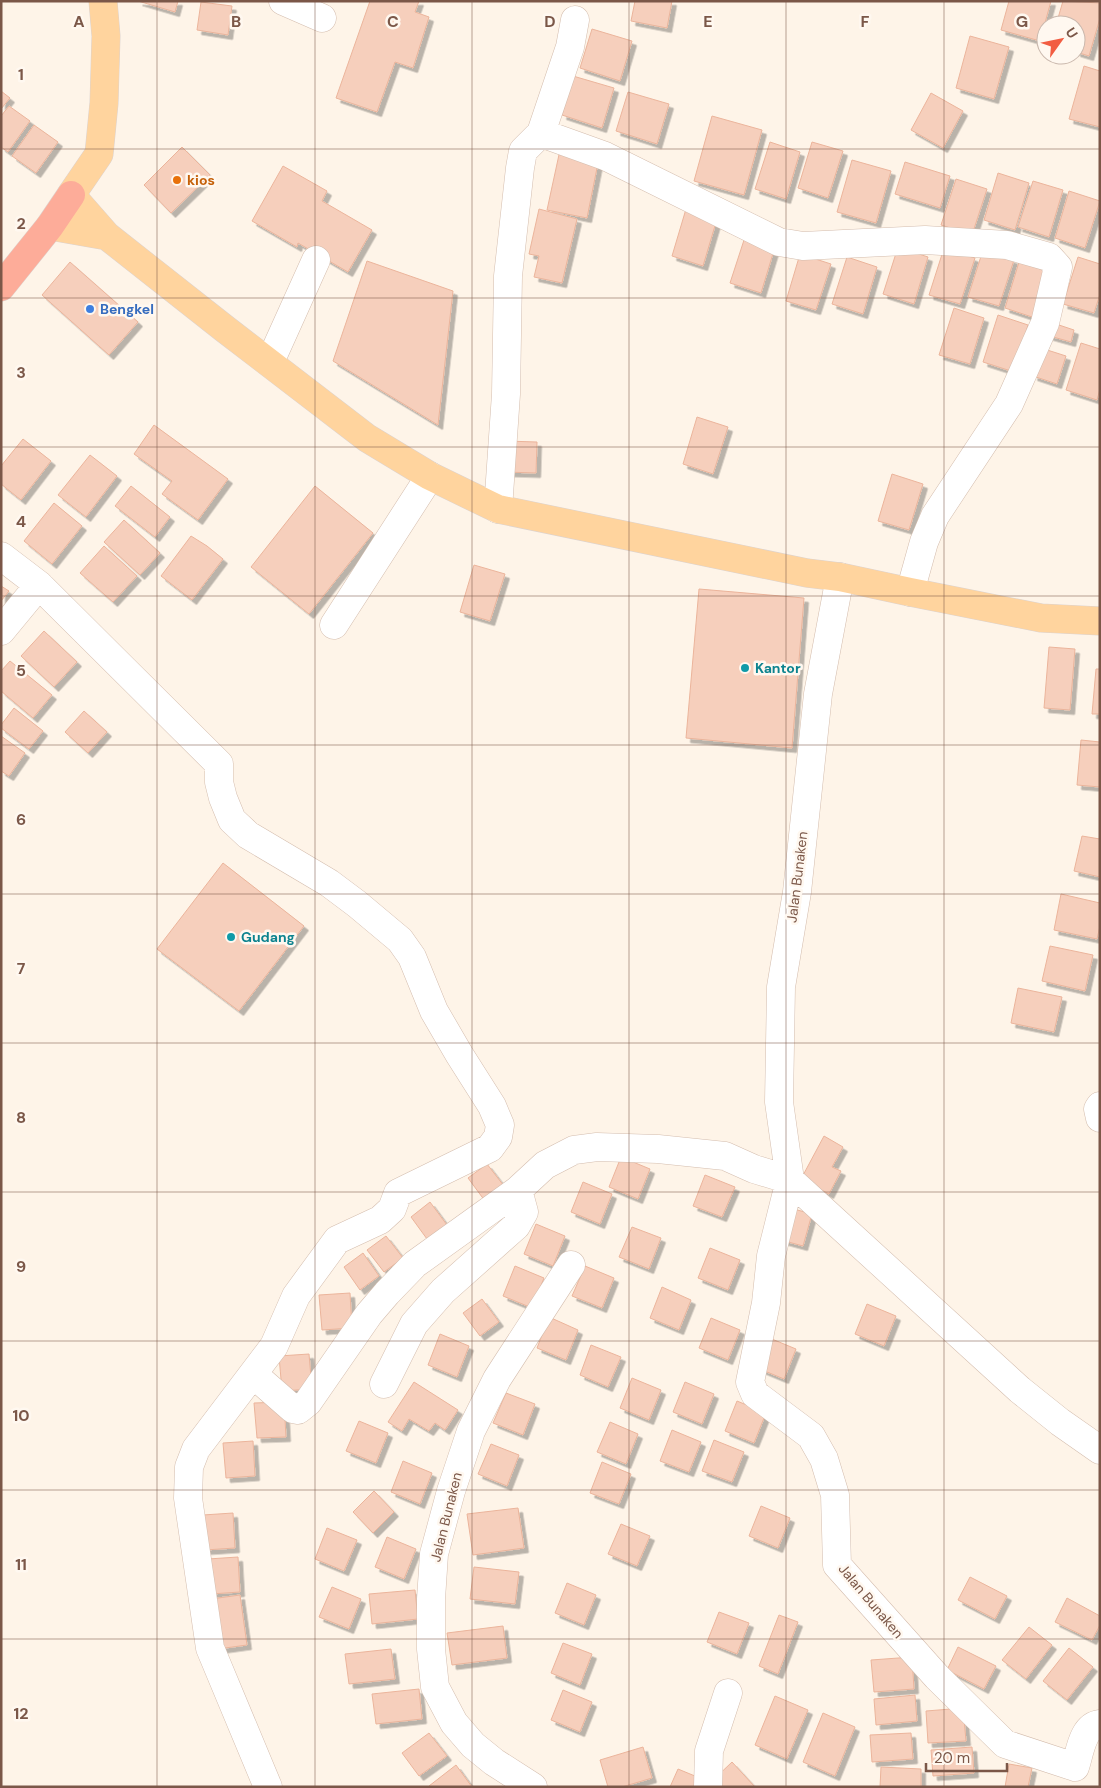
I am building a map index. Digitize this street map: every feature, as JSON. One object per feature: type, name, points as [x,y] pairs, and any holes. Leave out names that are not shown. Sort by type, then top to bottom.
[{"type":"highway","points":[[1,286],[50,226],[71,195]]},
{"type":"main road","points":[[103,1],[106,36],[104,103],[99,154],[71,195],[107,236],[367,438],[430,476],[498,508],[807,573],[840,576],[1041,618],[1100,621]]},
{"type":"main road","points":[[50,226],[107,236]]},
{"type":"street","points":[[282,1],[322,18]]},
{"type":"street","points":[[498,508],[506,394],[508,276],[520,168],[523,151],[542,133],[570,47],[575,20]]},
{"type":"street","points":[[542,133],[605,156],[779,242],[803,246],[925,240],[1007,245],[1049,257],[1058,267],[1045,323],[1009,404],[934,516],[924,542],[910,592]]},
{"type":"street","points":[[270,362],[316,260]]},
{"type":"street","points":[[334,626],[430,476]]},
{"type":"street","points":[[1,556],[38,585],[219,764],[219,782],[223,798],[232,820],[248,836],[329,883],[400,940],[412,957],[434,1011],[458,1054],[492,1106],[500,1125],[498,1137],[490,1148],[398,1194],[392,1209],[380,1220],[337,1240],[296,1296],[274,1346],[196,1449],[189,1467],[188,1498],[210,1648],[268,1787]]},
{"type":"street","name":"Jalan Bunaken","points":[[840,576],[818,694],[797,892],[781,987],[779,1102],[790,1180],[771,1256],[766,1303],[750,1382],[755,1394],[811,1436],[824,1459],[836,1495],[837,1566],[937,1677],[1005,1744],[1079,1777],[1087,1730],[1093,1725],[1100,1724]]},
{"type":"street","points":[[1,630],[38,585]]},
{"type":"street","points":[[1100,1106],[1098,1109],[1100,1118]]},
{"type":"street","points":[[253,1374],[293,1409],[298,1410],[308,1402],[369,1314],[409,1270],[518,1190],[545,1165],[574,1150],[597,1147],[658,1149],[725,1156],[754,1169],[790,1180],[1020,1390],[1060,1422],[1100,1450]]},
{"type":"street","points":[[384,1384],[414,1324],[443,1291],[516,1226],[524,1212],[518,1190]]},
{"type":"street","name":"Jalan Bunaken","points":[[533,1787],[494,1762],[473,1744],[454,1723],[435,1687],[431,1649],[431,1598],[434,1554],[451,1491],[471,1431],[497,1379],[571,1265]]},
{"type":"street","points":[[708,1787],[709,1751],[728,1693]]},
{"type":"building","points":[[138,1],[178,1],[175,12]]},
{"type":"building","points":[[370,1],[419,1],[415,12],[429,17],[413,68],[395,62],[377,112],[336,98]]},
{"type":"building","points":[[635,1],[672,1],[667,28],[631,21]]},
{"type":"building","points":[[1009,1],[1051,1],[1047,15],[1036,15],[1036,40],[1001,30]]},
{"type":"building","points":[[1063,1],[1100,3],[1100,18],[1089,56],[1086,55],[1086,15],[1059,15]]},
{"type":"building","points":[[201,2],[232,6],[228,35],[197,30]]},
{"type":"building","points":[[592,29],[632,41],[620,81],[580,68]]},
{"type":"building","points":[[970,36],[1009,47],[994,99],[956,88]]},
{"type":"building","points":[[1084,66],[1100,71],[1100,127],[1069,119]]},
{"type":"building","points":[[573,76],[614,88],[602,128],[562,115]]},
{"type":"building","points":[[1,91],[10,98],[1,109]]},
{"type":"building","points":[[628,92],[669,104],[657,144],[616,131]]},
{"type":"building","points":[[931,93],[963,111],[943,148],[911,130]]},
{"type":"building","points":[[9,106],[30,121],[8,152],[1,147],[1,116]]},
{"type":"building","points":[[712,116],[762,130],[744,195],[694,181]]},
{"type":"building","points":[[34,125],[58,142],[36,173],[12,156]]},
{"type":"building","points":[[770,142],[800,152],[786,199],[755,189]]},
{"type":"building","points":[[812,142],[843,151],[828,198],[798,188]]},
{"type":"building","name":"kios","points":[[182,147],[210,175],[171,213],[144,185]]},
{"type":"building","points":[[560,150],[599,158],[587,218],[547,210]]},
{"type":"building","points":[[852,160],[891,171],[876,223],[837,212]]},
{"type":"building","points":[[905,162],[950,176],[940,208],[895,194]]},
{"type":"building","points":[[283,166],[327,191],[322,201],[372,230],[348,272],[298,243],[297,247],[252,221]]},
{"type":"building","points":[[998,173],[1029,183],[1015,230],[984,220]]},
{"type":"building","points":[[956,179],[987,189],[972,235],[941,225]]},
{"type":"building","points":[[1033,181],[1063,190],[1049,237],[1018,227]]},
{"type":"building","points":[[1069,191],[1100,201],[1085,248],[1055,238]]},
{"type":"building","points":[[539,209],[577,219],[562,283],[534,277],[539,256],[529,254]]},
{"type":"building","points":[[686,209],[717,219],[703,266],[672,256]]},
{"type":"building","points":[[745,237],[775,247],[761,293],[730,283]]},
{"type":"building","points":[[898,247],[928,257],[914,304],[883,294]]},
{"type":"building","points":[[944,248],[975,258],[960,304],[929,295]]},
{"type":"building","points":[[983,250],[1014,260],[999,306],[968,297]]},
{"type":"building","points":[[800,254],[831,264],[816,310],[786,301]]},
{"type":"building","points":[[847,257],[877,267],[863,314],[832,304]]},
{"type":"building","points":[[1078,257],[1100,264],[1100,294],[1094,313],[1063,304]]},
{"type":"building","points":[[367,261],[453,291],[438,425],[333,361]]},
{"type":"building","name":"Bengkel","points":[[70,262],[138,322],[109,355],[42,295]]},
{"type":"building","points":[[1019,262],[1050,272],[1035,318],[1005,308]]},
{"type":"building","points":[[954,308],[984,318],[970,364],[939,355]]},
{"type":"building","points":[[998,315],[1028,325],[1014,372],[983,362]]},
{"type":"building","points":[[1050,322],[1074,330],[1071,342],[1046,335]]},
{"type":"building","points":[[1081,343],[1100,349],[1100,389],[1097,400],[1066,390]]},
{"type":"building","points":[[1041,348],[1066,356],[1057,384],[1033,376]]},
{"type":"building","points":[[697,417],[728,427],[713,474],[683,464]]},
{"type":"building","points":[[154,425],[228,479],[198,520],[162,494],[172,481],[134,454]]},
{"type":"building","points":[[23,439],[51,461],[21,500],[1,484],[1,466]]},
{"type":"building","points":[[506,441],[537,442],[536,473],[505,472]]},
{"type":"building","points":[[90,455],[117,476],[86,517],[58,495]]},
{"type":"building","points":[[892,474],[923,484],[909,530],[878,521]]},
{"type":"building","points":[[131,486],[170,517],[155,537],[115,506]]},
{"type":"building","points":[[315,486],[373,533],[309,614],[251,567]]},
{"type":"building","points":[[54,503],[82,526],[52,564],[24,541]]},
{"type":"building","points":[[124,520],[160,553],[140,575],[104,542]]},
{"type":"building","points":[[191,536],[223,559],[192,600],[161,576]]},
{"type":"building","points":[[104,546],[137,576],[113,602],[80,573]]},
{"type":"building","points":[[474,565],[505,574],[490,621],[460,612]]},
{"type":"building","points":[[1,586],[9,591],[1,601]]},
{"type":"building","name":"Kantor","points":[[699,589],[804,598],[792,748],[686,738]]},
{"type":"building","points":[[44,631],[77,662],[54,687],[21,656]]},
{"type":"building","points":[[1049,647],[1075,649],[1070,710],[1044,708]]},
{"type":"building","points":[[10,661],[52,695],[33,718],[1,691],[1,671]]},
{"type":"building","points":[[1096,669],[1100,669],[1100,714],[1092,714]]},
{"type":"building","points":[[14,708],[43,731],[29,749],[1,728],[1,725]]},
{"type":"building","points":[[84,711],[107,732],[88,753],[65,732]]},
{"type":"building","points":[[1,736],[25,753],[9,776],[1,771]]},
{"type":"building","points":[[1081,740],[1100,742],[1100,787],[1077,785]]},
{"type":"building","points":[[1082,836],[1100,839],[1100,877],[1074,871]]},
{"type":"building","name":"Gudang","points":[[223,863],[304,926],[239,1011],[157,949]]},
{"type":"building","points":[[1061,894],[1100,903],[1100,926],[1097,939],[1054,930]]},
{"type":"building","points":[[1050,946],[1093,955],[1085,991],[1042,981]]},
{"type":"building","points":[[1018,988],[1062,997],[1054,1032],[1011,1023]]},
{"type":"building","points":[[824,1136],[843,1147],[832,1167],[841,1171],[829,1194],[801,1179]]},
{"type":"building","points":[[621,1157],[650,1169],[638,1199],[609,1187]]},
{"type":"building","points":[[487,1164],[504,1186],[485,1201],[468,1178]]},
{"type":"building","points":[[705,1175],[735,1187],[722,1217],[693,1206]]},
{"type":"building","points":[[583,1182],[612,1194],[600,1224],[571,1212]]},
{"type":"building","points":[[430,1202],[447,1225],[427,1239],[411,1217]]},
{"type":"building","points":[[790,1208],[812,1214],[803,1246],[781,1240]]},
{"type":"building","points":[[536,1224],[565,1236],[553,1266],[524,1254]]},
{"type":"building","points":[[632,1227],[661,1238],[649,1269],[619,1257]]},
{"type":"building","points":[[386,1236],[403,1258],[384,1272],[367,1250]]},
{"type":"building","points":[[710,1248],[740,1260],[728,1290],[698,1278]]},
{"type":"building","points":[[363,1253],[379,1276],[360,1290],[344,1267]]},
{"type":"building","points":[[515,1266],[544,1278],[532,1308],[503,1296]]},
{"type":"building","points":[[585,1266],[614,1278],[602,1308],[572,1296]]},
{"type":"building","points":[[662,1287],[691,1300],[679,1330],[650,1318]]},
{"type":"building","points":[[350,1293],[352,1328],[322,1330],[319,1295]]},
{"type":"building","points":[[482,1299],[499,1322],[480,1336],[463,1313]]},
{"type":"building","points":[[867,1304],[896,1316],[884,1346],[855,1334]]},
{"type":"building","points":[[549,1317],[578,1330],[566,1360],[537,1348]]},
{"type":"building","points":[[711,1318],[740,1330],[728,1360],[699,1348]]},
{"type":"building","points":[[440,1334],[469,1346],[457,1377],[428,1365]]},
{"type":"building","points":[[767,1337],[796,1349],[784,1379],[755,1367]]},
{"type":"building","points":[[591,1345],[621,1357],[608,1387],[580,1375]]},
{"type":"building","points":[[309,1354],[312,1389],[282,1391],[279,1356]]},
{"type":"building","points":[[632,1378],[661,1390],[649,1420],[620,1408]]},
{"type":"building","points":[[414,1382],[458,1410],[445,1430],[435,1423],[429,1431],[409,1419],[402,1431],[388,1422]]},
{"type":"building","points":[[685,1382],[714,1394],[702,1424],[673,1412]]},
{"type":"building","points":[[506,1393],[535,1404],[523,1435],[493,1423]]},
{"type":"building","points":[[737,1401],[766,1413],[754,1443],[725,1431]]},
{"type":"building","points":[[284,1402],[286,1437],[257,1438],[254,1403]]},
{"type":"building","points":[[359,1421],[388,1433],[376,1463],[346,1451]]},
{"type":"building","points":[[610,1422],[638,1434],[626,1464],[597,1452]]},
{"type":"building","points":[[672,1430],[701,1442],[689,1472],[660,1461]]},
{"type":"building","points":[[714,1440],[744,1452],[732,1482],[702,1471]]},
{"type":"building","points":[[253,1441],[255,1476],[226,1478],[223,1443]]},
{"type":"building","points":[[491,1444],[519,1455],[507,1486],[478,1474]]},
{"type":"building","points":[[403,1461],[432,1473],[420,1504],[391,1492]]},
{"type":"building","points":[[602,1462],[631,1474],[619,1504],[590,1493]]},
{"type":"building","points":[[374,1491],[394,1512],[373,1533],[353,1512]]},
{"type":"building","points":[[761,1506],[790,1518],[778,1548],[749,1536]]},
{"type":"building","points":[[518,1508],[524,1548],[473,1555],[467,1514]]},
{"type":"building","points":[[233,1513],[235,1548],[205,1550],[203,1515]]},
{"type":"building","points":[[621,1524],[650,1536],[637,1566],[608,1554]]},
{"type":"building","points":[[327,1528],[357,1540],[344,1571],[315,1559]]},
{"type":"building","points":[[387,1537],[416,1549],[404,1579],[375,1567]]},
{"type":"building","points":[[238,1557],[240,1592],[211,1594],[208,1559]]},
{"type":"building","points":[[474,1567],[519,1572],[515,1604],[470,1599]]},
{"type":"building","points":[[970,1577],[1007,1596],[995,1619],[958,1600]]},
{"type":"building","points":[[567,1583],[596,1595],[584,1625],[555,1613]]},
{"type":"building","points":[[332,1587],[361,1599],[349,1629],[319,1617]]},
{"type":"building","points":[[415,1590],[418,1619],[372,1624],[369,1594]]},
{"type":"building","points":[[240,1595],[247,1645],[218,1649],[211,1599]]},
{"type":"building","points":[[1067,1598],[1100,1616],[1100,1625],[1092,1640],[1055,1622]]},
{"type":"building","points":[[719,1612],[749,1623],[737,1654],[707,1642]]},
{"type":"building","points":[[779,1615],[798,1622],[778,1674],[759,1666]]},
{"type":"building","points":[[503,1626],[507,1658],[452,1665],[447,1633]]},
{"type":"building","points":[[1029,1627],[1052,1645],[1026,1679],[1002,1660]]},
{"type":"building","points":[[563,1643],[592,1654],[580,1685],[551,1673]]},
{"type":"building","points":[[958,1647],[996,1666],[984,1689],[947,1670]]},
{"type":"building","points":[[1069,1648],[1093,1667],[1067,1700],[1043,1681]]},
{"type":"building","points":[[391,1649],[395,1679],[349,1684],[345,1654]]},
{"type":"building","points":[[912,1657],[914,1689],[874,1692],[871,1660]]},
{"type":"building","points":[[419,1689],[422,1719],[376,1724],[372,1694]]},
{"type":"building","points":[[563,1690],[592,1702],[580,1732],[551,1720]]},
{"type":"building","points":[[915,1695],[917,1721],[876,1725],[874,1699]]},
{"type":"building","points":[[775,1696],[808,1710],[787,1759],[755,1745]]},
{"type":"building","points":[[963,1708],[966,1741],[928,1743],[926,1711]]},
{"type":"building","points":[[823,1713],[855,1727],[835,1776],[803,1762]]},
{"type":"building","points":[[429,1733],[447,1756],[419,1776],[402,1753]]},
{"type":"building","points":[[911,1733],[913,1759],[872,1762],[870,1735]]},
{"type":"building","points":[[643,1747],[652,1778],[622,1787],[608,1787],[600,1760]]},
{"type":"building","points":[[972,1747],[974,1773],[933,1776],[931,1750]]},
{"type":"building","points":[[732,1762],[755,1787],[712,1787],[709,1784]]},
{"type":"building","points":[[1009,1764],[1032,1768],[1028,1787],[1005,1787]]},
{"type":"building","points":[[456,1765],[472,1787],[429,1787],[429,1786]]},
{"type":"building","points":[[881,1767],[921,1769],[921,1787],[880,1787]]},
{"type":"building","points":[[678,1769],[707,1781],[704,1787],[670,1787]]},
{"type":"place","name":"kios","points":[[177,180]]},
{"type":"place","name":"Bengkel","points":[[90,309]]},
{"type":"place","name":"Kantor","points":[[745,668]]},
{"type":"place","name":"Gudang","points":[[231,937]]}]
